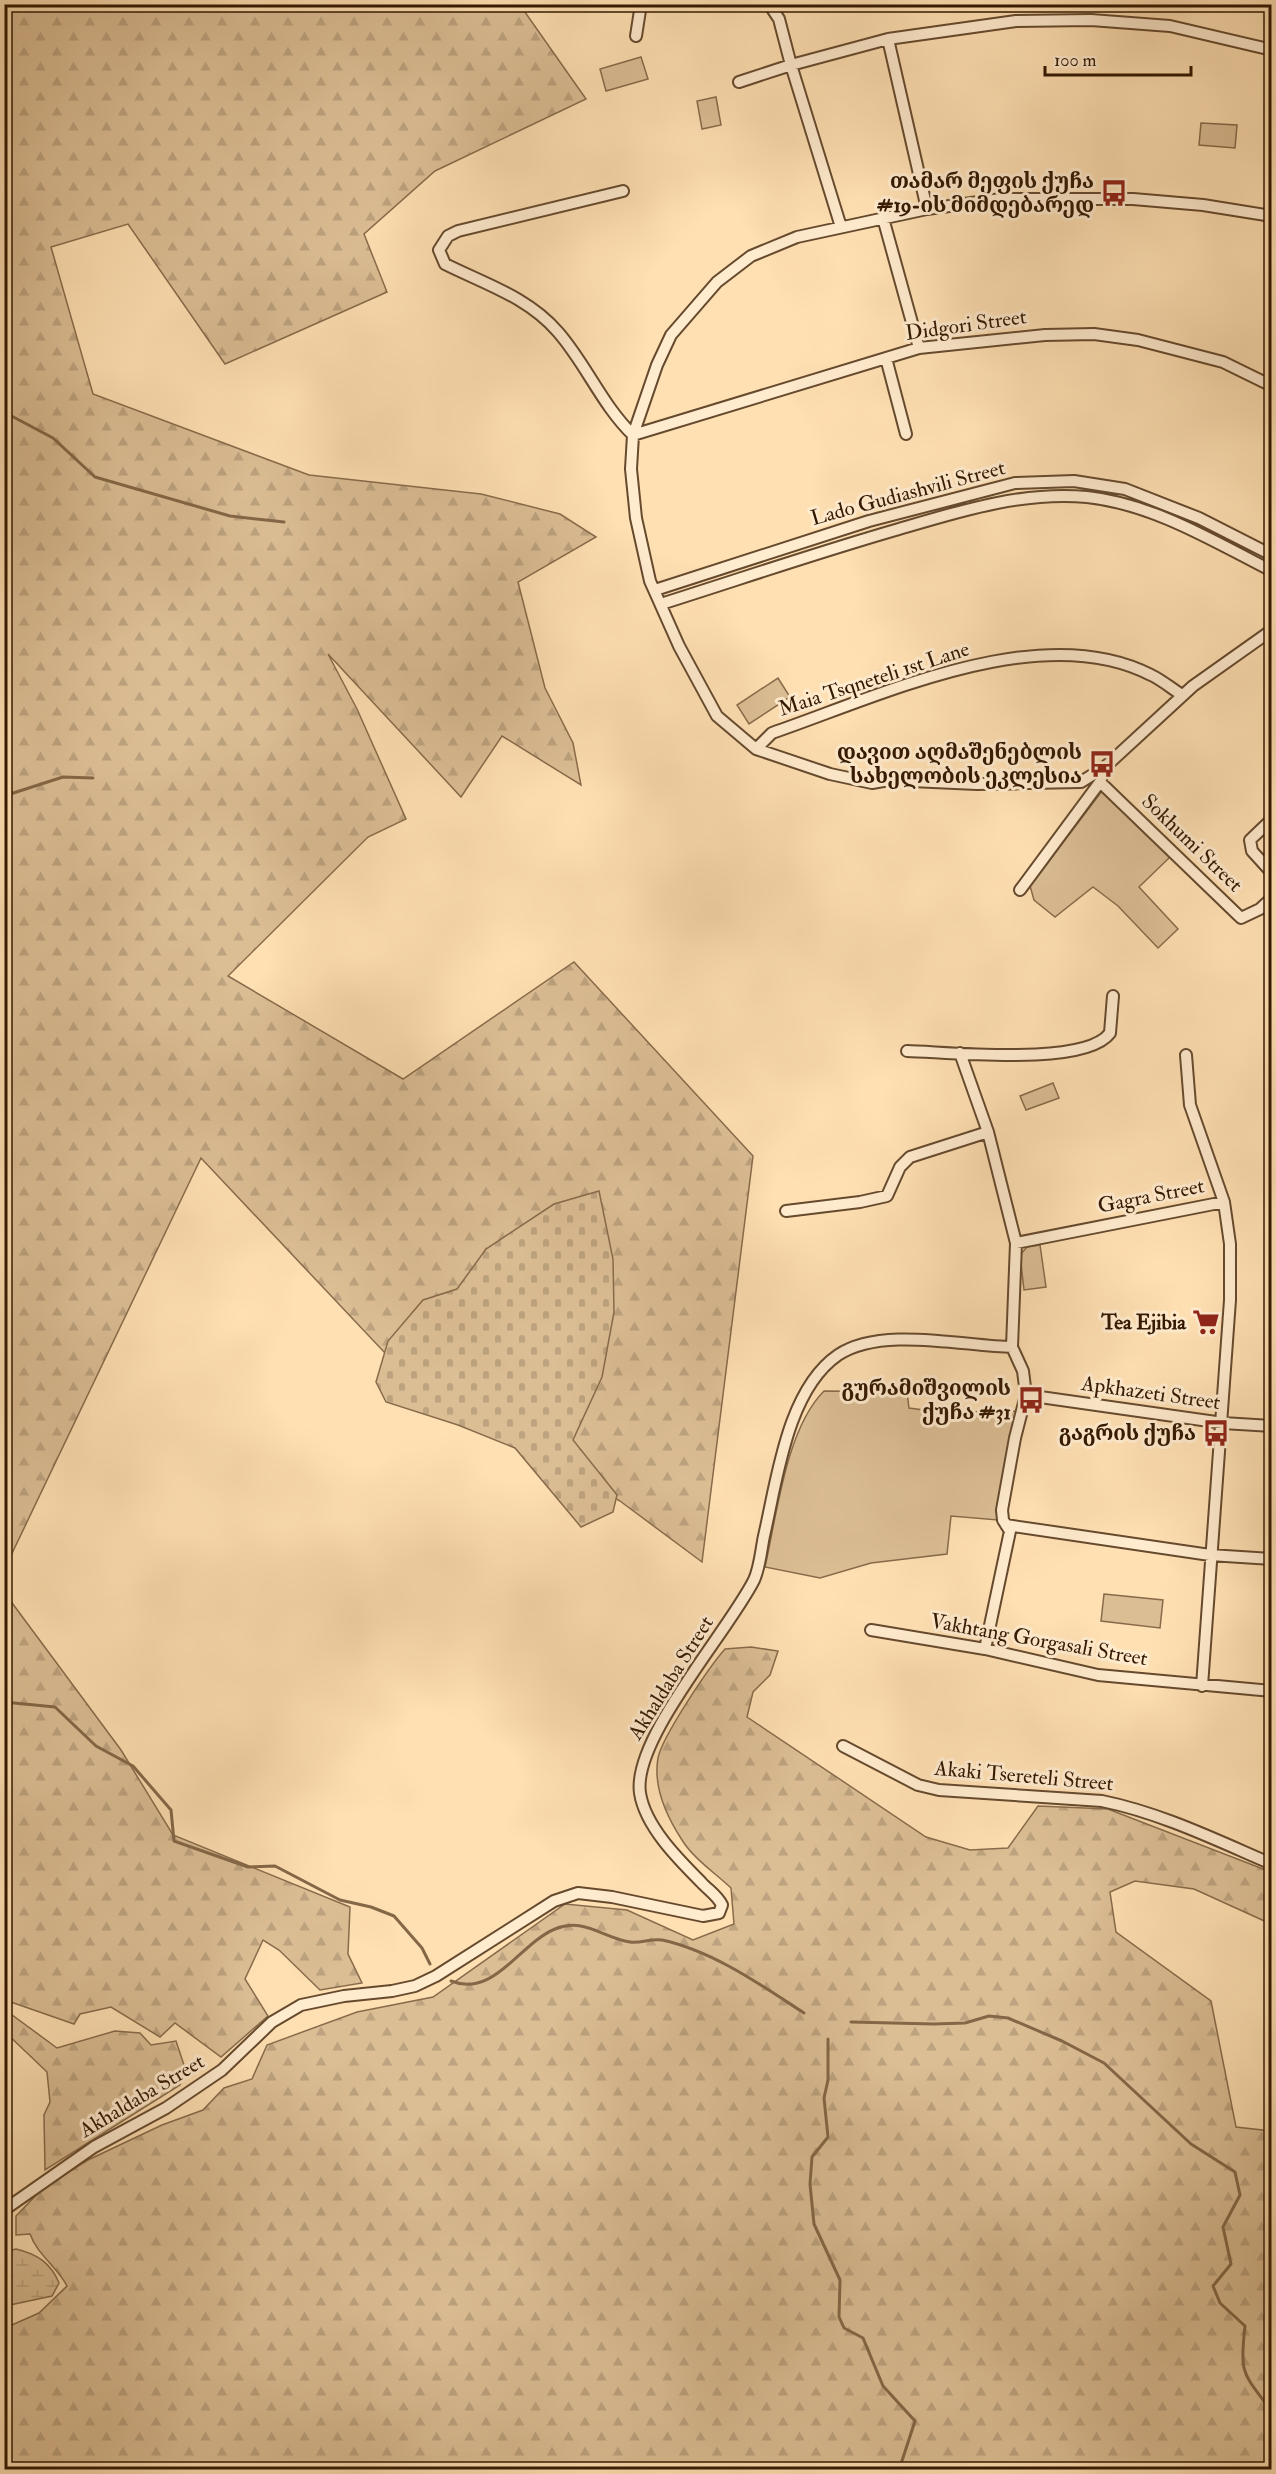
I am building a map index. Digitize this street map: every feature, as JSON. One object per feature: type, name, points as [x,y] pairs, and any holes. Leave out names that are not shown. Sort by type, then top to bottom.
[{"type":"street","points":[[636,36],[640,4]]},
{"type":"street","points":[[769,4],[779,19],[841,227]]},
{"type":"street","points":[[739,82],[791,64],[888,39],[1016,21],[1091,20],[1170,26],[1272,50]]},
{"type":"street","points":[[888,39],[927,209]]},
{"type":"street","points":[[623,191],[458,231],[447,236],[439,250],[445,264],[515,296],[556,329],[616,416],[633,435]]},
{"type":"street","points":[[1272,216],[1203,205],[1133,199],[1001,199],[927,209],[797,237],[751,256],[717,282],[671,335],[657,365],[633,435],[631,469],[636,518],[650,581],[679,646],[717,716],[756,749],[830,774],[872,783],[889,780],[977,784],[1081,782],[1105,767],[1182,695],[1272,630]]},
{"type":"street","points":[[883,218],[919,348]]},
{"type":"street","name":"Didgori Street","points":[[633,435],[919,348],[1045,335],[1094,334],[1138,340],[1222,362],[1272,386]]},
{"type":"street","points":[[886,358],[906,434]]},
{"type":"street","name":"Lado Gudiashvili Street","points":[[655,590],[881,518],[1015,483],[1074,481],[1125,489],[1199,518],[1270,554]]},
{"type":"street","points":[[992,488],[996,503]]},
{"type":"street","name":"Lado Gudiashvili Street","points":[[661,604],[863,540],[1013,499],[1086,497],[1138,507],[1267,568]]},
{"type":"street","points":[[1229,549],[1236,538]]},
{"type":"street","points":[[784,548],[789,564]]},
{"type":"street","points":[[1267,568],[1270,554]]},
{"type":"street","name":"Maia Tsqneteli 1st Lane","points":[[756,749],[772,733],[944,673],[1013,657],[1065,654],[1105,659],[1151,674],[1182,695]]},
{"type":"street","points":[[1020,890],[1100,782],[1105,767]]},
{"type":"street","name":"Sokhumi Street","points":[[1100,782],[1241,918],[1260,909],[1272,898]]},
{"type":"street","name":"Sokhumi Street","points":[[1272,819],[1250,840],[1252,850],[1272,873]]},
{"type":"street","points":[[907,1051],[1034,1055],[1090,1047],[1110,1033],[1113,996]]},
{"type":"street","points":[[960,1053],[988,1132],[1016,1243],[1012,1347],[1023,1371],[1026,1395],[1015,1438],[1002,1516],[1010,1531],[985,1649]]},
{"type":"street","points":[[1186,1055],[1190,1105],[1224,1202]]},
{"type":"street","points":[[786,1211],[860,1202],[887,1196],[900,1167],[910,1157],[988,1132]]},
{"type":"street","name":"Gagra Street","points":[[1016,1243],[1224,1202],[1230,1244],[1230,1300],[1224,1360],[1223,1423],[1210,1555],[1202,1686]]},
{"type":"street","name":"Akhaldaba Street","points":[[4,2210],[94,2147],[166,2108],[222,2070],[272,2022],[301,2006],[344,1996],[415,1986],[436,1976],[554,1901],[578,1893],[612,1897],[703,1916],[719,1913],[722,1905],[718,1899],[700,1882],[653,1825],[644,1808],[639,1779],[643,1761],[672,1707],[727,1626],[755,1578],[787,1437],[799,1408],[818,1373],[840,1354],[862,1346],[904,1340],[1012,1347]]},
{"type":"street","name":"Apkhazeti Street","points":[[1026,1395],[1223,1423],[1272,1426]]},
{"type":"street","points":[[1006,1525],[1210,1555],[1272,1559]]},
{"type":"street","name":"Vakhtang Gorgasali Street","points":[[871,1630],[985,1649],[1098,1675],[1272,1691]]},
{"type":"street","name":"Akaki Tsereteli Street","points":[[843,1746],[918,1785],[939,1790],[1119,1804],[1166,1819],[1272,1864]]},
{"type":"green space","points":[[5,5],[520,5],[586,99],[435,171],[364,234],[387,292],[225,364],[128,224],[51,247],[93,394],[309,475],[481,494],[560,514],[596,537],[518,582],[545,688],[573,743],[581,785],[502,736],[461,797],[328,654],[357,709],[406,819],[368,837],[228,976],[403,1079],[574,962],[753,1156],[702,1562],[620,1501],[402,1371],[201,1158],[5,1568]]},
{"type":"green space","points":[[641,57],[648,79],[606,91],[600,69]]},
{"type":"green space","points":[[716,97],[721,125],[702,129],[697,101]]},
{"type":"green space","points":[[1201,123],[1237,125],[1235,148],[1199,145]]},
{"type":"green space","points":[[778,678],[790,697],[749,724],[737,705]]},
{"type":"green space","points":[[1102,791],[1170,857],[1139,887],[1178,929],[1158,948],[1118,906],[1093,887],[1055,917],[1034,900],[1030,886]]},
{"type":"green space","points":[[1053,1083],[1059,1098],[1026,1110],[1020,1096]]},
{"type":"green space","points":[[599,1191],[613,1259],[614,1312],[602,1377],[573,1440],[617,1495],[613,1512],[581,1527],[515,1448],[458,1425],[386,1402],[376,1382],[388,1341],[423,1300],[457,1289],[486,1249],[554,1204]]},
{"type":"green space","points":[[1040,1245],[1046,1287],[1024,1290],[1020,1255],[1027,1247]]},
{"type":"green space","points":[[824,1391],[907,1392],[909,1408],[962,1415],[963,1412],[1017,1411],[998,1520],[951,1516],[947,1554],[871,1563],[820,1578],[765,1567],[792,1449],[811,1407]]},
{"type":"green space","points":[[4,1592],[121,1750],[173,1835],[350,1907],[348,1954],[362,1983],[320,1990],[279,1950],[263,1940],[245,1979],[268,2016],[221,2057],[175,2023],[160,2037],[111,2007],[80,2014],[74,2024],[5,2000]]},
{"type":"green space","points":[[1104,1594],[1163,1600],[1160,1628],[1101,1621]]},
{"type":"green space","points":[[751,1647],[778,1651],[770,1675],[753,1692],[747,1717],[926,1837],[970,1850],[1008,1848],[1038,1806],[1108,1809],[1271,1872],[1271,1924],[1194,1889],[1135,1881],[1110,1892],[1116,1932],[1211,2001],[1236,2127],[1271,2131],[1271,2469],[5,2470],[5,2328],[39,2313],[67,2286],[37,2248],[30,2234],[16,2235],[16,2216],[45,2186],[88,2160],[162,2125],[203,2110],[224,2088],[252,2079],[267,2045],[357,2012],[433,1997],[565,1904],[627,1910],[693,1940],[734,1924],[731,1888],[698,1859],[682,1840],[662,1801],[657,1769],[661,1748],[668,1735],[687,1702],[718,1658],[725,1649]]},
{"type":"green space","points":[[4,2009],[57,2048],[115,2031],[140,2033],[151,2045],[176,2041],[186,2071],[180,2085],[45,2170],[44,2115],[50,2102],[47,2072],[5,2032]]},
{"type":"green space","points":[[16,2249],[37,2257],[52,2270],[59,2283],[52,2296],[5,2306],[5,2252]]},
{"type":"waterway","points":[[4,412],[53,438],[95,477],[230,516],[284,522]]},
{"type":"waterway","points":[[4,796],[63,777],[93,778]]},
{"type":"waterway","points":[[4,1702],[55,1707],[96,1746],[133,1766],[171,1810],[174,1841],[248,1867],[275,1866],[340,1900],[371,1907],[394,1916],[422,1948],[430,1964]]},
{"type":"waterway","points":[[451,1981],[466,1984],[480,1982],[506,1967],[542,1936],[555,1929],[575,1925],[620,1940],[630,1942],[662,1940],[700,1952],[736,1970],[804,2013]]},
{"type":"waterway","points":[[851,2022],[934,2024],[965,2023],[989,2016],[1008,2018],[1062,2041],[1104,2063],[1191,2144],[1235,2172],[1240,2195],[1223,2227],[1231,2264],[1213,2286],[1220,2303],[1245,2326],[1243,2355],[1246,2374],[1272,2412]]},
{"type":"waterway","points":[[828,2039],[828,2080],[824,2098],[828,2137],[812,2157],[810,2184],[814,2224],[840,2280],[839,2317],[844,2328],[863,2338],[883,2386],[915,2421],[899,2470]]},
{"type":"place","name":"თამარ მეფის ქუჩა #19-ის მიმდებარედ","points":[[1114,193]]},
{"type":"place","name":"დავით აღმაშენებლის სახელობის ეკლესია","points":[[1102,764]]},
{"type":"place","name":"Tea Ejibia","points":[[1206,1322]]},
{"type":"place","name":"გურამიშვილის ქუჩა #31","points":[[1031,1400]]},
{"type":"place","name":"გაგრის ქუჩა","points":[[1216,1433]]}]
